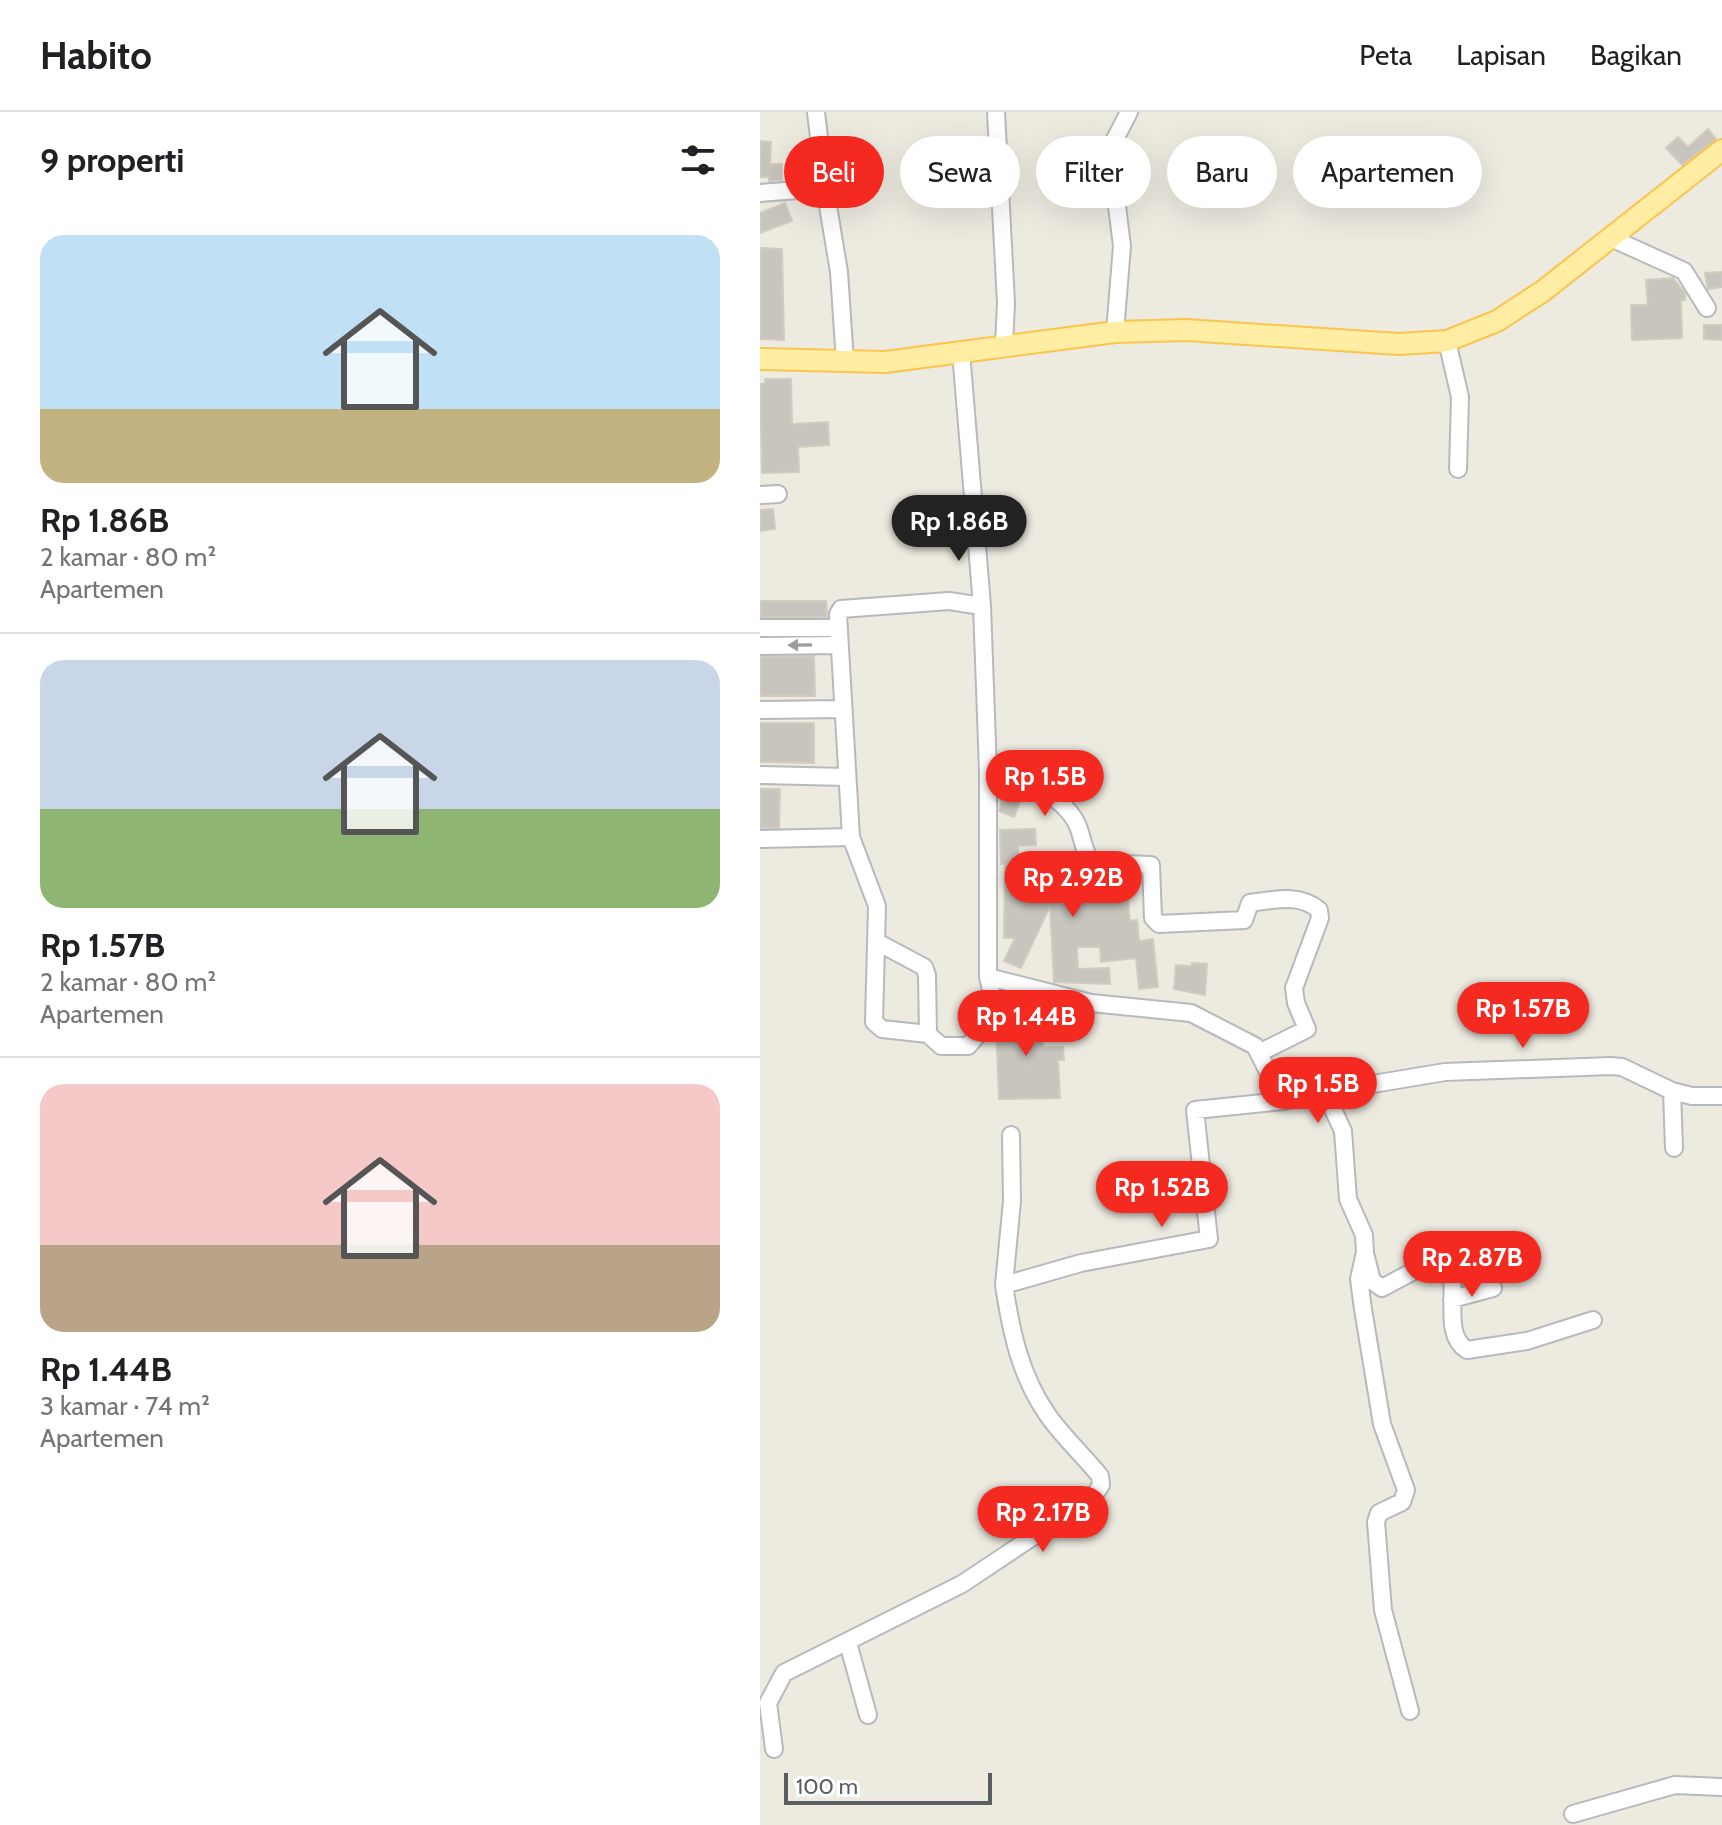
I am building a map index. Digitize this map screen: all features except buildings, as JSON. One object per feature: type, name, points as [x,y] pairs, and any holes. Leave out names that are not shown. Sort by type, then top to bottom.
[{"type":"main road","points":[[760,359],[885,362],[1115,332],[1186,330],[1399,344],[1447,341],[1497,321],[1543,291],[1722,150]]},
{"type":"street","points":[[816,112],[819,136]]},
{"type":"street","points":[[996,112],[1006,303],[1004,345]]},
{"type":"street","points":[[1115,332],[1122,246],[1111,158],[1113,143],[1129,112]]},
{"type":"street","points":[[760,193],[784,191]]},
{"type":"street","points":[[828,208],[839,272],[845,362]]},
{"type":"street","points":[[1611,238],[1684,271],[1707,308]]},
{"type":"street","points":[[1447,341],[1460,397],[1458,469]]},
{"type":"street","points":[[961,352],[982,606],[988,771],[988,977],[994,1002],[990,1017],[968,1046],[941,1046],[928,1034],[882,1029],[874,1022],[877,906],[851,837],[841,709],[838,614],[846,608],[949,601],[982,606]]},
{"type":"street","points":[[760,495],[778,494]]},
{"type":"street","points":[[760,628],[839,636]]},
{"type":"street","points":[[760,646],[839,636]]},
{"type":"street","points":[[760,710],[841,709]]},
{"type":"street","points":[[988,771],[1031,786],[1065,808],[1076,823],[1085,854],[1092,863],[1151,865],[1153,918],[1159,924],[1241,921],[1246,919],[1250,903],[1293,899],[1306,900],[1319,910],[1320,918],[1294,988],[1296,1003],[1307,1029],[1261,1052]]},
{"type":"street","points":[[760,775],[846,777]]},
{"type":"street","points":[[760,839],[851,837]]},
{"type":"street","points":[[877,942],[924,967],[927,975],[928,1034]]},
{"type":"street","points":[[988,977],[1091,1003],[1191,1013],[1261,1052],[1283,1101]]},
{"type":"street","points":[[1004,1285],[1081,1263],[1209,1239],[1195,1110],[1283,1101],[1445,1072],[1611,1066],[1622,1067],[1672,1091],[1692,1096],[1722,1096]]},
{"type":"street","points":[[1672,1091],[1674,1148]]},
{"type":"street","points":[[1325,1092],[1343,1131],[1348,1199],[1364,1235],[1372,1281],[1382,1288],[1438,1258],[1443,1260],[1451,1273],[1455,1337],[1467,1350],[1527,1341],[1593,1320]]},
{"type":"street","points":[[774,1749],[764,1704],[784,1673],[962,1584],[1094,1496],[1101,1485],[1100,1476],[1049,1417],[1034,1392],[1013,1343],[1004,1285],[1012,1201],[1011,1135]]},
{"type":"street","points":[[1365,1252],[1359,1279],[1382,1424],[1406,1494],[1402,1502],[1376,1517],[1383,1610],[1410,1711]]},
{"type":"street","points":[[1452,1299],[1493,1288]]},
{"type":"street","points":[[848,1643],[868,1715]]},
{"type":"street","points":[[1573,1814],[1675,1785],[1722,1787]]}]
